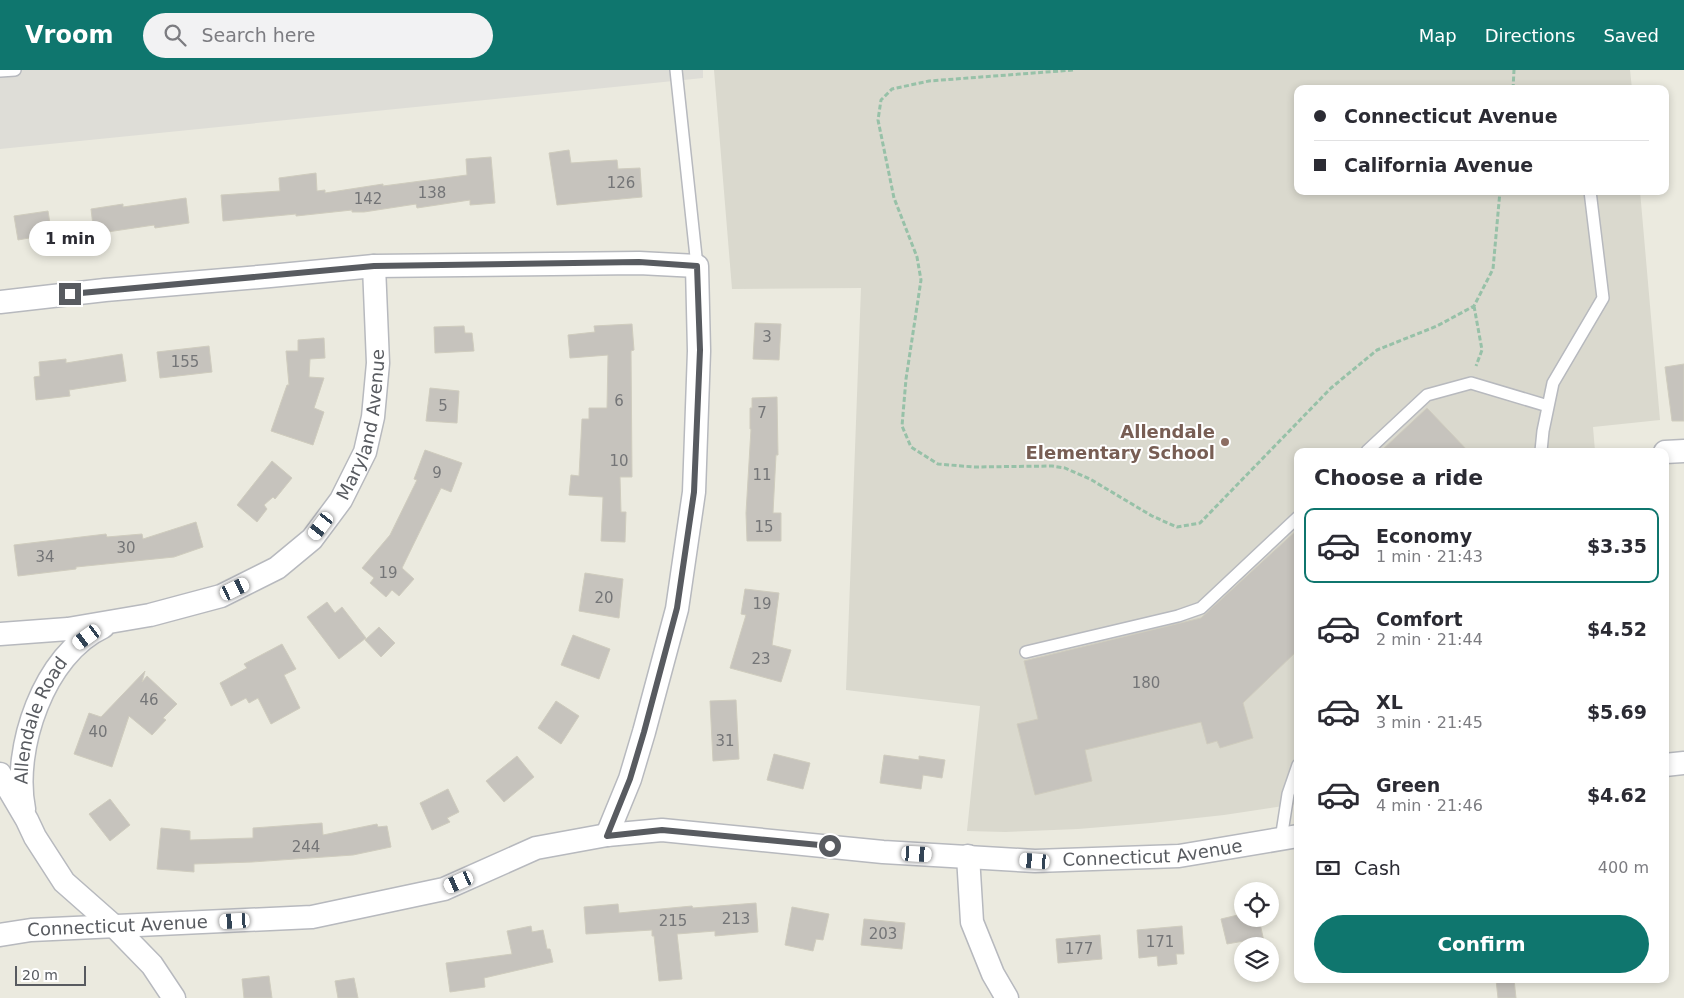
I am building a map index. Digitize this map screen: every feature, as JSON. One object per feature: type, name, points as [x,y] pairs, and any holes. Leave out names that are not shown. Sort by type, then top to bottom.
[{"type":"street","points":[[0,302],[105,290],[374,266],[639,262],[697,266],[700,350],[694,492],[677,608],[630,779],[607,836]]},
{"type":"street","name":"Maryland Avenue","points":[[0,634],[68,629],[118,621],[150,615],[221,596],[278,568],[312,539],[341,500],[365,452],[373,417],[378,363],[374,266]]},
{"type":"street","points":[[1669,452],[1684,451]]},
{"type":"street","name":"Allendale Road","points":[[27,820],[22,796],[21,775],[24,751],[37,705],[62,660],[78,643],[96,630],[118,621]]},
{"type":"street","points":[[1669,765],[1684,763]]},
{"type":"street","name":"Allendale Road","points":[[0,774],[27,820],[34,837],[64,882],[115,927],[152,965],[174,998]]},
{"type":"street","name":"Connecticut Avenue","points":[[0,934],[31,930],[312,918],[444,889],[536,848],[607,836],[662,830],[883,852],[1035,861],[1179,856],[1289,837]]},
{"type":"street","points":[[968,856],[972,922],[992,974],[1007,998]]},
{"type":"lane","points":[[0,71],[15,70]]},
{"type":"lane","points":[[676,70],[697,266]]},
{"type":"lane","points":[[1541,448],[1553,382],[1603,298],[1590,195]]},
{"type":"lane","points":[[1370,448],[1426,395],[1471,383],[1548,406]]},
{"type":"lane","points":[[1026,652],[1178,616],[1201,608],[1294,521]]},
{"type":"lane","points":[[1289,837],[1288,794],[1294,777]]},
{"type":"path","points":[[1073,70],[929,81],[892,89],[881,100],[878,120],[894,198],[918,256],[921,280],[906,379],[902,426],[911,448],[938,464],[974,467],[1052,466],[1065,468],[1090,479],[1152,516],[1176,527],[1200,523],[1331,388],[1378,350],[1437,326],[1474,306],[1494,269],[1500,195]]},
{"type":"path","points":[[1513,85],[1514,70]]},
{"type":"path","points":[[1471,383],[1482,350],[1474,306]]},
{"type":"shaded area","points":[[0,70],[703,70],[703,78],[0,149]]},
{"type":"shaded area","name":"Allendale Elementary School","points":[[714,70],[1630,70],[1632,85],[1294,85],[1294,195],[1640,195],[1660,420],[1593,427],[1595,448],[1294,448],[1294,804],[1224,815],[1078,829],[1005,832],[967,831],[980,706],[846,690],[861,288],[732,289]]},
{"type":"building","points":[[569,150],[571,163],[617,160],[618,169],[640,168],[642,197],[557,205],[549,153]]},
{"type":"building","points":[[491,157],[495,203],[470,205],[470,200],[417,208],[416,204],[364,212],[352,212],[352,210],[223,221],[221,195],[280,191],[279,178],[316,173],[317,191],[325,190],[325,193],[383,184],[383,186],[467,175],[466,159]]},
{"type":"building","points":[[186,198],[189,223],[155,228],[154,225],[94,234],[91,209],[123,204],[123,207]]},
{"type":"building","points":[[48,211],[52,236],[18,240],[14,216]]},
{"type":"building","points":[[755,323],[781,324],[779,360],[753,359]]},
{"type":"building","points":[[632,324],[634,350],[631,351],[632,477],[620,477],[621,512],[626,512],[625,542],[601,541],[603,497],[569,495],[571,475],[579,476],[582,419],[589,419],[589,408],[607,408],[608,355],[570,358],[568,335],[595,332],[594,326]]},
{"type":"building","points":[[464,326],[465,333],[472,333],[474,351],[435,353],[434,327]]},
{"type":"building","points":[[324,338],[325,358],[310,359],[309,377],[324,378],[314,408],[324,412],[313,445],[271,431],[287,385],[289,385],[286,351],[298,351],[298,340]]},
{"type":"building","points":[[209,346],[212,372],[160,378],[157,352]]},
{"type":"building","points":[[122,354],[126,381],[69,390],[70,396],[36,400],[34,377],[40,376],[39,362],[66,359],[66,363]]},
{"type":"building","points":[[1684,364],[1684,421],[1672,421],[1665,367]]},
{"type":"building","points":[[430,388],[459,391],[457,423],[426,421]]},
{"type":"building","points":[[777,397],[778,455],[776,455],[773,513],[781,513],[781,541],[747,541],[746,513],[752,398]]},
{"type":"building","points":[[1427,408],[1465,448],[1384,448]]},
{"type":"building","points":[[425,450],[462,463],[451,492],[441,488],[402,568],[414,579],[399,596],[392,590],[386,597],[370,583],[374,578],[362,568],[390,535],[417,480],[414,479]]},
{"type":"building","points":[[272,461],[292,478],[275,499],[273,497],[264,505],[267,509],[257,522],[237,505]]},
{"type":"building","points":[[196,522],[203,547],[174,557],[76,567],[76,569],[18,576],[14,545],[106,534],[107,537],[142,534],[143,539]]},
{"type":"building","points":[[1294,533],[1294,654],[1243,703],[1253,738],[1220,748],[1217,741],[1207,744],[1201,722],[1085,750],[1092,781],[1035,795],[1017,724],[1038,719],[1024,661],[1201,618]]},
{"type":"building","points":[[585,573],[623,579],[619,618],[579,611]]},
{"type":"building","points":[[745,589],[779,593],[772,645],[791,650],[781,682],[730,668],[746,615],[741,614]]},
{"type":"building","points":[[327,602],[335,613],[342,607],[366,638],[339,659],[307,617]]},
{"type":"building","points":[[379,627],[395,643],[381,657],[365,640]]},
{"type":"building","points":[[573,635],[610,649],[599,679],[561,665]]},
{"type":"building","points":[[282,644],[296,669],[284,675],[300,708],[271,724],[258,698],[249,703],[246,698],[231,706],[220,683],[247,668],[244,664]]},
{"type":"building","points":[[145,671],[142,682],[147,676],[177,704],[163,718],[166,720],[152,735],[129,716],[112,767],[74,754],[89,713],[101,717]]},
{"type":"building","points":[[736,700],[739,759],[713,761],[710,701]]},
{"type":"building","points":[[556,701],[579,716],[561,744],[538,728]]},
{"type":"building","points":[[774,754],[810,763],[803,789],[767,780]]},
{"type":"building","points":[[884,755],[919,760],[919,756],[945,760],[942,778],[923,775],[921,789],[880,783]]},
{"type":"building","points":[[517,756],[534,777],[504,802],[486,781]]},
{"type":"building","points":[[448,789],[459,812],[447,818],[450,822],[432,830],[420,803]]},
{"type":"building","points":[[110,799],[130,825],[110,841],[89,814]]},
{"type":"building","points":[[322,823],[323,835],[377,824],[378,827],[387,826],[391,847],[353,855],[194,864],[194,872],[157,869],[161,828],[190,831],[190,840],[253,838],[253,828]]},
{"type":"building","points":[[756,903],[758,932],[715,936],[715,931],[677,934],[682,979],[659,981],[652,930],[586,934],[584,907],[618,904],[619,913],[692,906],[693,908]]},
{"type":"building","points":[[792,907],[829,914],[823,940],[816,939],[813,951],[785,945]]},
{"type":"building","points":[[1234,916],[1234,927],[1261,927],[1263,937],[1234,937],[1234,943],[1227,944],[1221,919]]},
{"type":"building","points":[[864,919],[905,923],[902,949],[861,945]]},
{"type":"building","points":[[531,926],[532,932],[543,930],[547,949],[550,949],[553,962],[484,978],[485,987],[450,992],[446,963],[512,954],[507,931]]},
{"type":"building","points":[[1182,926],[1184,954],[1176,954],[1177,964],[1158,966],[1157,956],[1139,958],[1137,930]]},
{"type":"building","points":[[1100,935],[1102,959],[1058,963],[1056,939]]},
{"type":"building","points":[[269,976],[272,998],[244,998],[242,979]]},
{"type":"building","points":[[354,978],[358,998],[338,998],[335,981]]},
{"type":"building","points":[[1496,983],[1514,983],[1516,998],[1498,998]]},
{"type":"place","name":"Allendale Elementary School","points":[[1225,442]]},
{"type":"route","points":[[70,294],[374,266],[639,262],[697,266],[700,350],[694,492],[677,608],[630,779],[607,836],[662,830],[830,846]]}]
